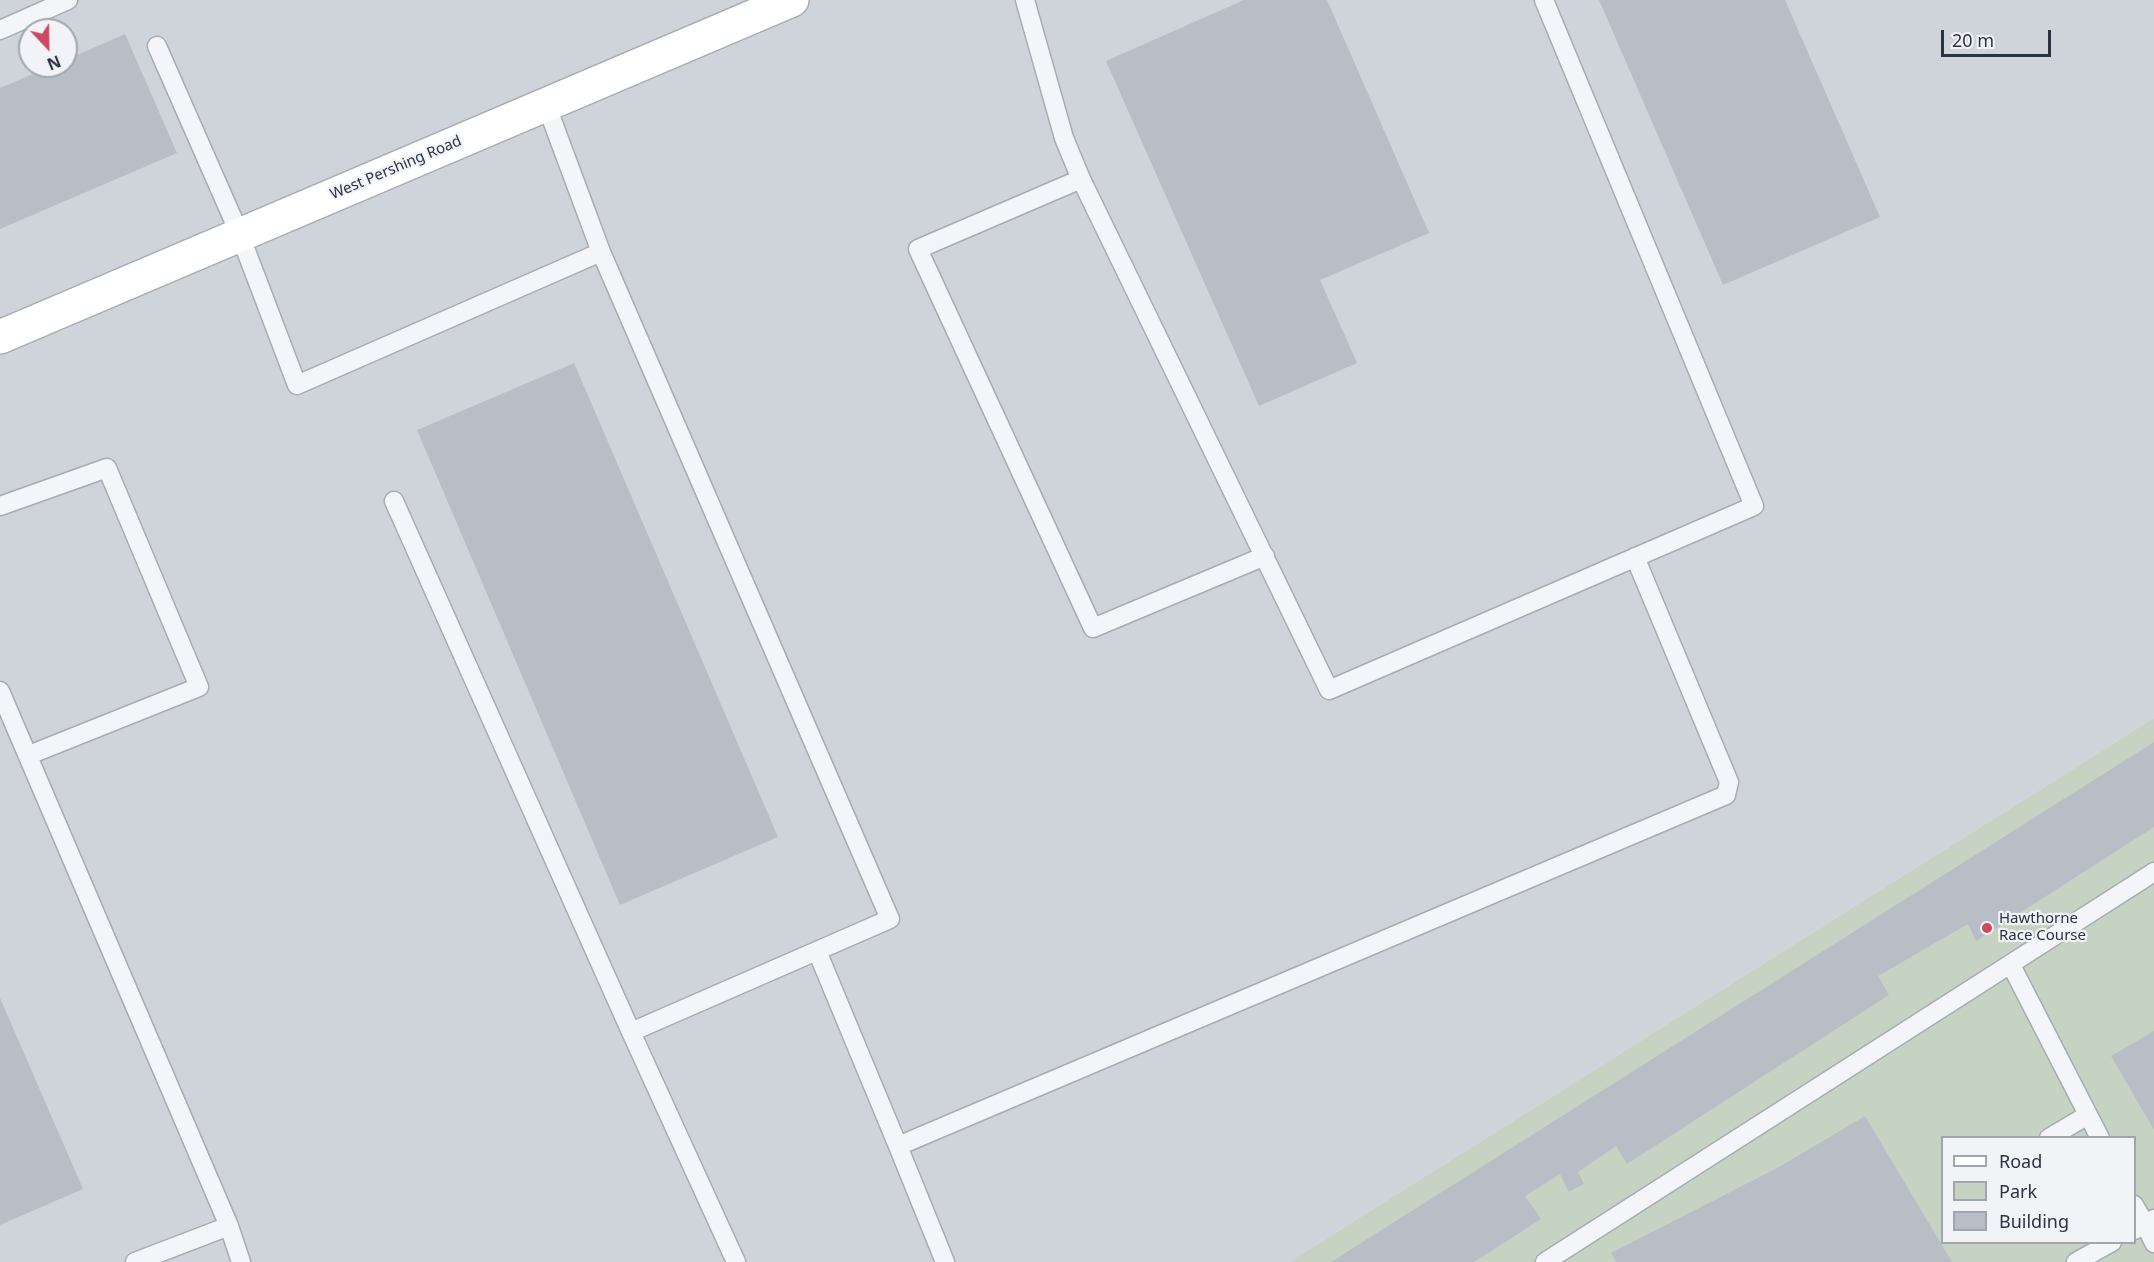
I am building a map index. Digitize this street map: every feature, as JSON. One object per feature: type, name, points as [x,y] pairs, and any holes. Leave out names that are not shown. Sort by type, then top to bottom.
[{"type":"main road","name":"West Pershing Road","points":[[0,337],[792,0]]},
{"type":"lane","points":[[0,30],[69,0]]},
{"type":"lane","points":[[1025,0],[1064,138],[1081,179],[1329,690],[1754,506],[1544,0]]},
{"type":"lane","points":[[157,46],[240,235],[297,385],[601,252]]},
{"type":"lane","points":[[546,104],[601,252],[890,920],[631,1032]]},
{"type":"lane","points":[[1081,179],[918,249],[1093,628],[1264,556]]},
{"type":"lane","points":[[0,506],[107,468],[199,687],[29,755]]},
{"type":"lane","points":[[394,501],[736,1262]]},
{"type":"lane","points":[[898,1146],[1726,795],[1729,782],[1635,557]]},
{"type":"lane","points":[[0,691],[229,1226],[241,1262]]},
{"type":"lane","points":[[1545,1262],[2154,872]]},
{"type":"lane","points":[[817,951],[945,1262]]},
{"type":"lane","points":[[2011,965],[2099,1136]]},
{"type":"lane","points":[[2051,1136],[2088,1115]]},
{"type":"lane","points":[[2136,1209],[2154,1243]]},
{"type":"lane","points":[[135,1262],[229,1226]]},
{"type":"lane","points":[[2076,1262],[2108,1244]]},
{"type":"shaded area","points":[[0,0],[2154,0],[2154,718],[1289,1262],[0,1262]]},
{"type":"green space","name":"Hawthorne Race Course","points":[[2154,718],[2154,1262],[1289,1262]]},
{"type":"building","points":[[1244,0],[1327,0],[1429,233],[1320,280],[1357,363],[1259,406],[1106,61]]},
{"type":"building","points":[[1599,0],[1785,0],[1880,217],[1723,285]]},
{"type":"building","points":[[125,34],[177,153],[0,229],[0,88],[24,78],[78,78],[78,55]]},
{"type":"building","points":[[574,363],[778,837],[620,905],[417,430]]},
{"type":"building","points":[[2154,742],[2154,827],[1976,941],[1968,924],[1878,976],[1889,995],[1627,1164],[1616,1146],[1578,1172],[1584,1184],[1569,1192],[1560,1174],[1525,1196],[1541,1219],[1474,1262],[1331,1262]]},
{"type":"building","points":[[0,998],[83,1189],[0,1225]]},
{"type":"building","points":[[2154,1031],[2154,1130],[2111,1056]]},
{"type":"building","points":[[1865,1116],[1952,1262],[1616,1262],[1611,1253],[1779,1167]]},
{"type":"place","name":"Hawthorne Race Course","points":[[1987,928]]}]
